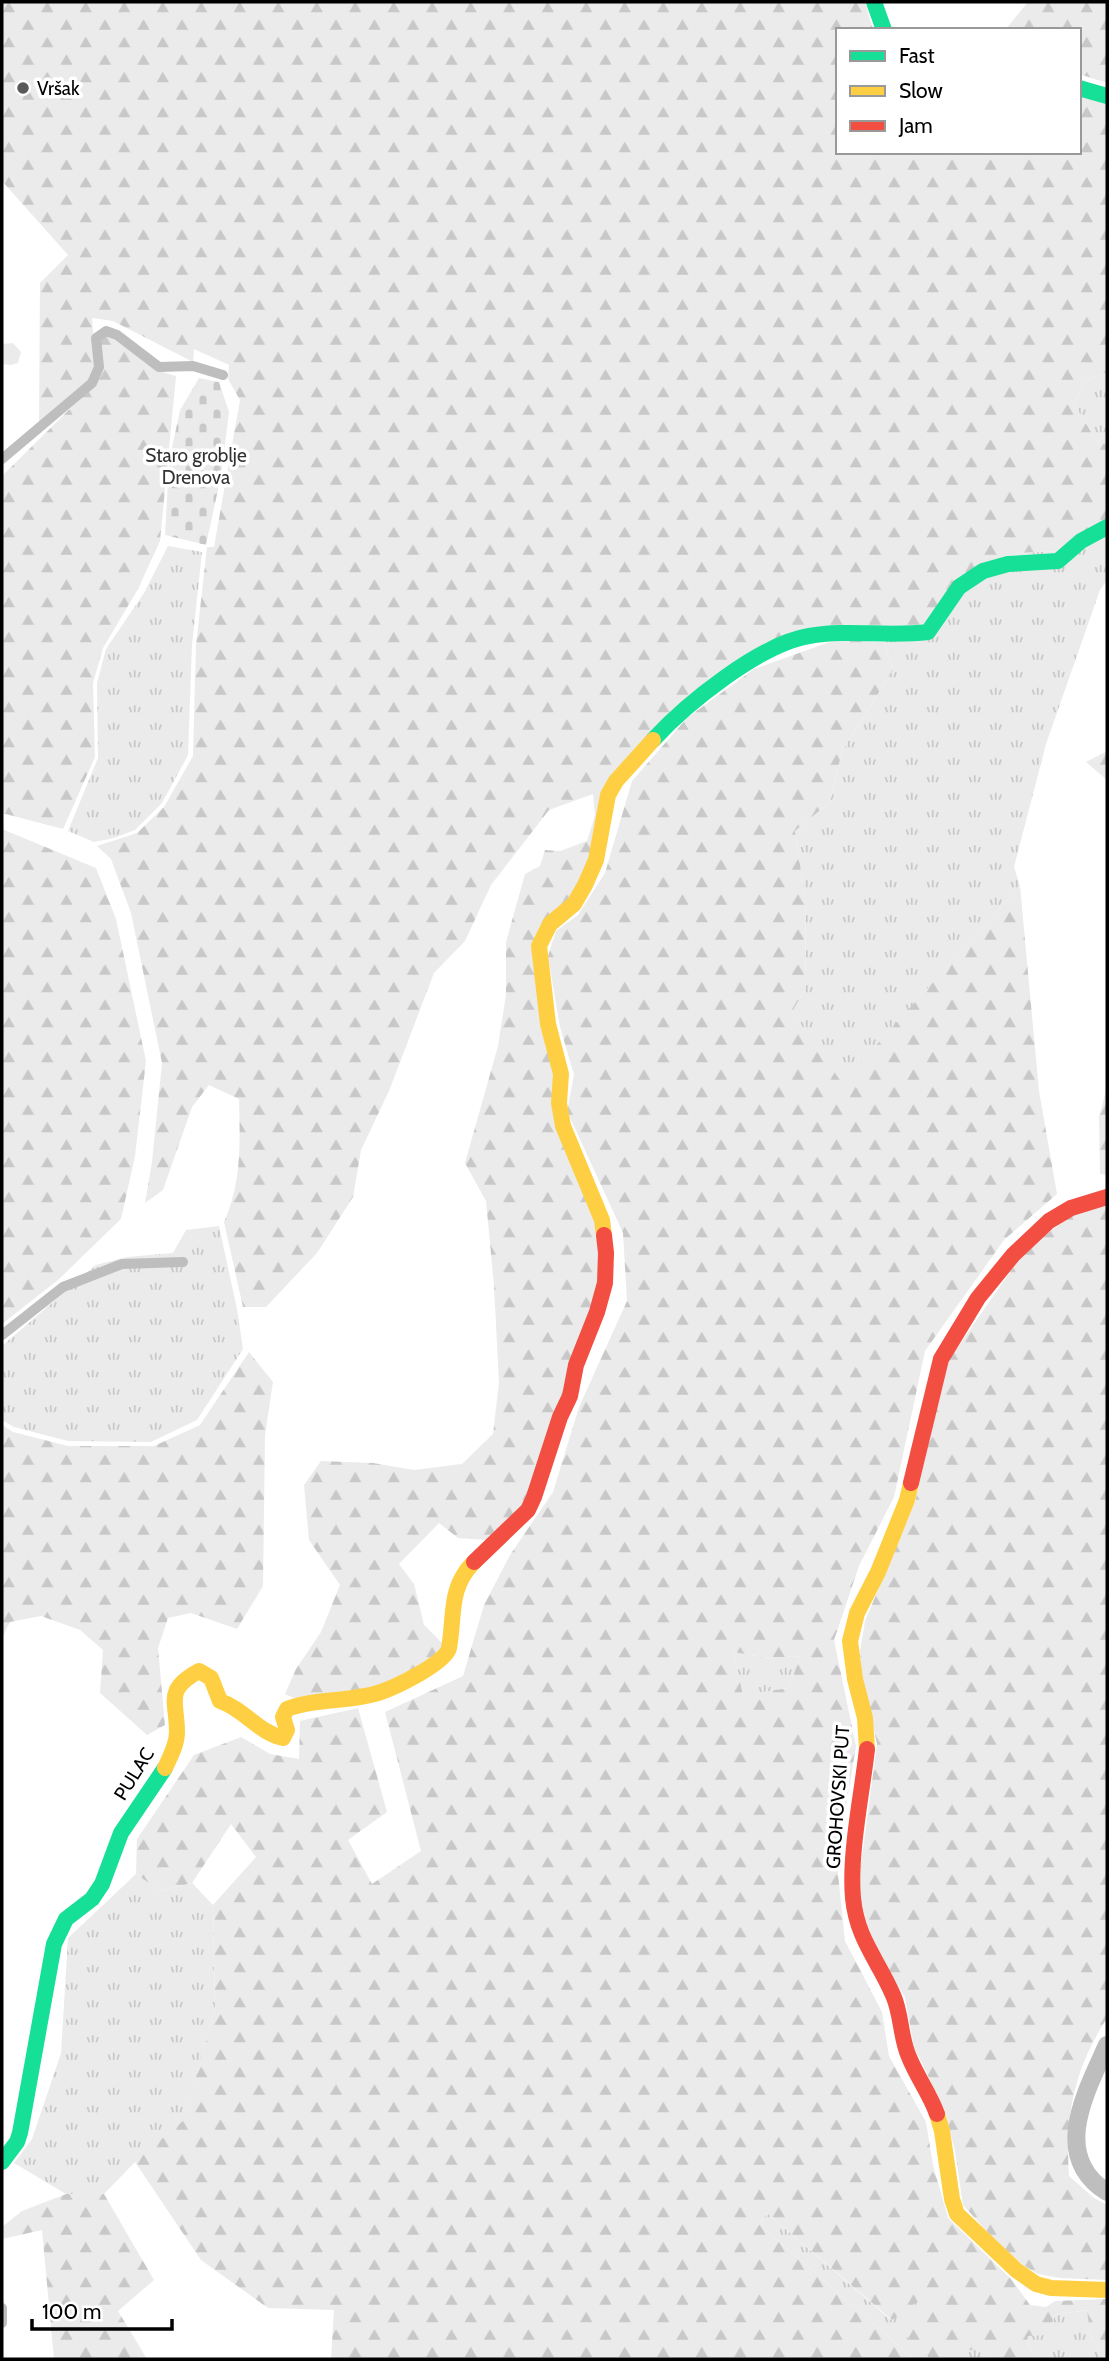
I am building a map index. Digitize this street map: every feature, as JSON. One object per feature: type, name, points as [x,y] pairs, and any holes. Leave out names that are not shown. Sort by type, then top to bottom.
[{"type":"street","points":[[874,2],[883,28]]},
{"type":"street","points":[[1081,89],[1107,96]]},
{"type":"street","points":[[2,459],[92,383],[99,367],[96,338],[106,331],[117,335],[159,367],[193,366],[223,375]]},
{"type":"street","name":"PULAC","points":[[2,2162],[17,2142],[20,2133],[54,1944],[66,1919],[92,1899],[102,1884],[121,1833],[165,1769],[177,1732],[173,1702],[181,1684],[199,1671],[205,1672],[210,1676],[220,1701],[231,1703],[248,1714],[275,1738],[283,1738],[286,1734],[283,1717],[287,1709],[388,1690],[444,1658],[451,1646],[451,1615],[464,1572],[528,1510],[560,1417],[570,1396],[576,1365],[597,1312],[605,1283],[606,1253],[602,1220],[559,1112],[561,1074],[548,1024],[539,956],[543,936],[550,924],[574,904],[596,860],[608,795],[616,781],[664,726],[705,692],[759,654],[806,636],[845,632],[902,635],[928,632],[959,587],[983,571],[1007,564],[1058,561],[1081,541],[1107,527]]},
{"type":"street","name":"GROHOVSKI PUT","points":[[1107,1197],[1065,1210],[1020,1245],[951,1339],[941,1359],[907,1500],[878,1572],[857,1614],[850,1641],[855,1679],[865,1718],[867,1746],[853,1868],[853,1898],[858,1925],[871,1957],[900,2011],[908,2056],[933,2106],[942,2131],[952,2200],[957,2214],[1016,2270],[1036,2284],[1051,2288],[1107,2290]]},
{"type":"street","points":[[2,1335],[63,1287],[122,1264],[183,1262]]},
{"type":"street","points":[[2,2308],[2,2323]]},
{"type":"green space","points":[[2,2],[865,2],[872,28],[836,28],[836,154],[1081,154],[1081,95],[1107,103],[1107,372],[1085,381],[1074,404],[1096,440],[1107,445],[1107,524],[1060,551],[1019,553],[995,561],[924,628],[789,637],[630,758],[592,859],[570,903],[543,925],[540,1016],[596,1223],[600,1285],[527,1502],[485,1540],[458,1538],[439,1523],[399,1564],[414,1584],[424,1625],[444,1645],[436,1657],[376,1687],[294,1698],[285,1694],[296,1669],[321,1632],[340,1585],[309,1540],[304,1485],[321,1461],[373,1463],[414,1470],[462,1464],[493,1434],[499,1382],[486,1201],[465,1163],[498,1046],[506,995],[506,942],[525,874],[540,866],[545,850],[560,851],[587,841],[595,815],[593,794],[549,810],[491,885],[465,941],[434,973],[389,1091],[361,1150],[353,1197],[317,1253],[266,1307],[243,1307],[224,1222],[237,1177],[239,1099],[209,1085],[192,1107],[163,1190],[145,1203],[162,1063],[131,913],[111,859],[97,846],[137,833],[164,807],[193,756],[196,645],[207,547],[214,547],[240,400],[228,379],[229,365],[194,349],[193,362],[113,321],[92,318],[96,369],[90,379],[39,424],[40,283],[68,255],[2,181]]},
{"type":"green space","points":[[1028,2],[1107,2],[1107,83],[1081,75],[1081,28],[1007,28]]},
{"type":"green space","points":[[108,335],[156,370],[176,376],[160,541],[138,589],[103,648],[93,683],[95,757],[63,829],[2,813],[2,476],[94,385],[99,341]]},
{"type":"green space","points":[[13,343],[21,352],[18,363],[2,364],[2,344]]},
{"type":"green space","points":[[1107,372],[1107,445],[1096,440],[1074,404],[1085,381]]},
{"type":"green space","name":"Staro groblje Drenova","points":[[199,378],[219,382],[229,412],[221,476],[206,545],[165,535],[169,462],[180,410]]},
{"type":"green space","points":[[1107,524],[1107,580],[1100,590],[1046,744],[1014,867],[1020,886],[842,1084],[792,1012],[806,988],[805,898],[795,831],[830,802],[842,751],[893,670],[885,642],[995,561],[1019,553],[1060,551]]},
{"type":"green space","points":[[168,546],[202,552],[192,645],[188,755],[162,803],[135,830],[94,842],[68,831],[98,758],[97,683],[106,649],[144,593]]},
{"type":"green space","points":[[838,639],[885,642],[893,670],[842,751],[830,802],[795,831],[805,898],[806,988],[792,1012],[842,1083],[1020,886],[1039,1091],[1057,1194],[1004,1240],[925,1351],[894,1497],[859,1566],[834,1640],[856,1746],[837,1864],[845,1941],[882,2012],[889,2056],[926,2122],[933,2165],[948,2218],[1012,2280],[1030,2305],[1046,2307],[1055,2301],[1107,2299],[1107,2359],[1099,2359],[1099,2351],[1090,2334],[1087,2310],[1055,2315],[1048,2335],[1028,2336],[1027,2343],[1037,2359],[990,2359],[975,2349],[933,2359],[904,2335],[934,2311],[925,2296],[892,2320],[767,2213],[759,2224],[914,2359],[331,2359],[334,2310],[268,2308],[201,2260],[135,2162],[184,2120],[215,2009],[213,1905],[256,1857],[231,1824],[192,1883],[160,1891],[136,1874],[137,1839],[194,1755],[241,1737],[270,1754],[299,1759],[300,1721],[358,1708],[387,1812],[348,1840],[372,1884],[421,1851],[385,1712],[463,1676],[484,1605],[510,1555],[553,1492],[579,1407],[627,1301],[623,1233],[567,1111],[574,1075],[560,1027],[548,956],[556,931],[578,915],[605,873],[632,781],[687,718],[754,669]],"holes":[[[733,1652],[769,1658],[800,1656],[789,1688],[743,1695]]]},
{"type":"green space","points":[[1107,751],[1107,780],[1086,762]]},
{"type":"green space","points":[[2,829],[96,868],[116,919],[146,1061],[135,1156],[121,1219],[58,1280],[2,1324]]},
{"type":"green space","points":[[1107,1087],[1107,1175],[1100,1174],[1099,1117]]},
{"type":"green space","points":[[1107,1205],[1107,2018],[1079,2074],[1071,2112],[1068,2154],[1069,2176],[1094,2198],[1107,2205],[1107,2280],[1038,2274],[1023,2265],[993,2238],[963,2205],[955,2151],[945,2111],[914,2047],[905,1997],[884,1965],[867,1924],[860,1898],[860,1871],[877,1744],[862,1678],[860,1651],[865,1621],[915,1502],[948,1361],[1026,1249],[1075,1213]]},
{"type":"green space","points":[[219,1226],[243,1349],[197,1420],[151,1442],[68,1441],[14,1427],[2,1420],[2,1346],[96,1265],[127,1257],[173,1253],[186,1230]]},
{"type":"green space","points":[[249,1352],[273,1382],[265,1435],[263,1586],[237,1629],[191,1613],[168,1618],[158,1648],[165,1725],[147,1735],[100,1693],[103,1650],[80,1630],[41,1616],[10,1622],[2,1638],[2,1425],[13,1432],[68,1446],[154,1446],[200,1425]]},
{"type":"green space","points":[[733,1652],[769,1658],[800,1656],[789,1688],[743,1696]]},
{"type":"green space","points":[[136,1874],[160,1891],[192,1883],[213,1905],[215,2009],[184,2121],[135,2162],[104,2194],[66,2194],[14,2163],[32,2139],[61,2053],[68,1938]]},
{"type":"green space","points":[[66,2194],[104,2194],[154,2280],[118,2311],[147,2359],[54,2359],[42,2230],[2,2239],[2,2227],[22,2211]]},
{"type":"green space","points":[[767,2213],[891,2320],[925,2295],[938,2314],[954,2330],[990,2359],[914,2359],[759,2224]]},
{"type":"green space","points":[[1088,2310],[1090,2334],[1099,2351],[1099,2359],[1037,2359],[1027,2343],[1028,2336],[1048,2334],[1055,2315]]},
{"type":"waterway","points":[[1107,2045],[1083,2103],[1076,2142],[1080,2160],[1090,2177],[1107,2192]]},
{"type":"traffic: fast","points":[[874,2],[883,28]]},
{"type":"traffic: fast","points":[[1081,89],[1107,96]]},
{"type":"traffic: fast","points":[[653,740],[704,693],[747,663],[790,641],[824,634],[928,632],[959,587],[983,571],[1008,564],[1058,561],[1081,541],[1107,527]]},
{"type":"traffic: fast","points":[[2,2162],[17,2142],[20,2133],[54,1944],[66,1919],[92,1899],[102,1884],[121,1833],[165,1768]]},
{"type":"traffic: slow","points":[[604,1235],[602,1220],[563,1126],[559,1103],[561,1074],[548,1024],[539,946],[550,924],[574,904],[585,885],[596,860],[608,795],[616,781],[653,740]]},
{"type":"traffic: slow","points":[[867,1749],[865,1718],[855,1679],[850,1641],[857,1613],[878,1572],[907,1500],[911,1483]]},
{"type":"traffic: slow","points":[[165,1768],[177,1737],[177,1690],[199,1671],[211,1678],[220,1701],[237,1709],[266,1731],[283,1738],[287,1730],[283,1717],[287,1709],[378,1693],[429,1668],[439,1661],[449,1648],[456,1592],[474,1562]]},
{"type":"traffic: slow","points":[[937,2114],[957,2214],[1016,2270],[1036,2284],[1051,2288],[1107,2290]]},
{"type":"traffic: jam","points":[[911,1483],[941,1359],[978,1298],[1013,1255],[1049,1221],[1071,1208],[1107,1197]]},
{"type":"traffic: jam","points":[[474,1562],[528,1510],[534,1497],[560,1417],[570,1396],[576,1365],[597,1312],[605,1283],[604,1235]]},
{"type":"traffic: jam","points":[[867,1749],[853,1862],[855,1913],[863,1937],[896,2003],[909,2057],[937,2114]]},
{"type":"place","name":"Vršak","points":[[23,88]]}]
